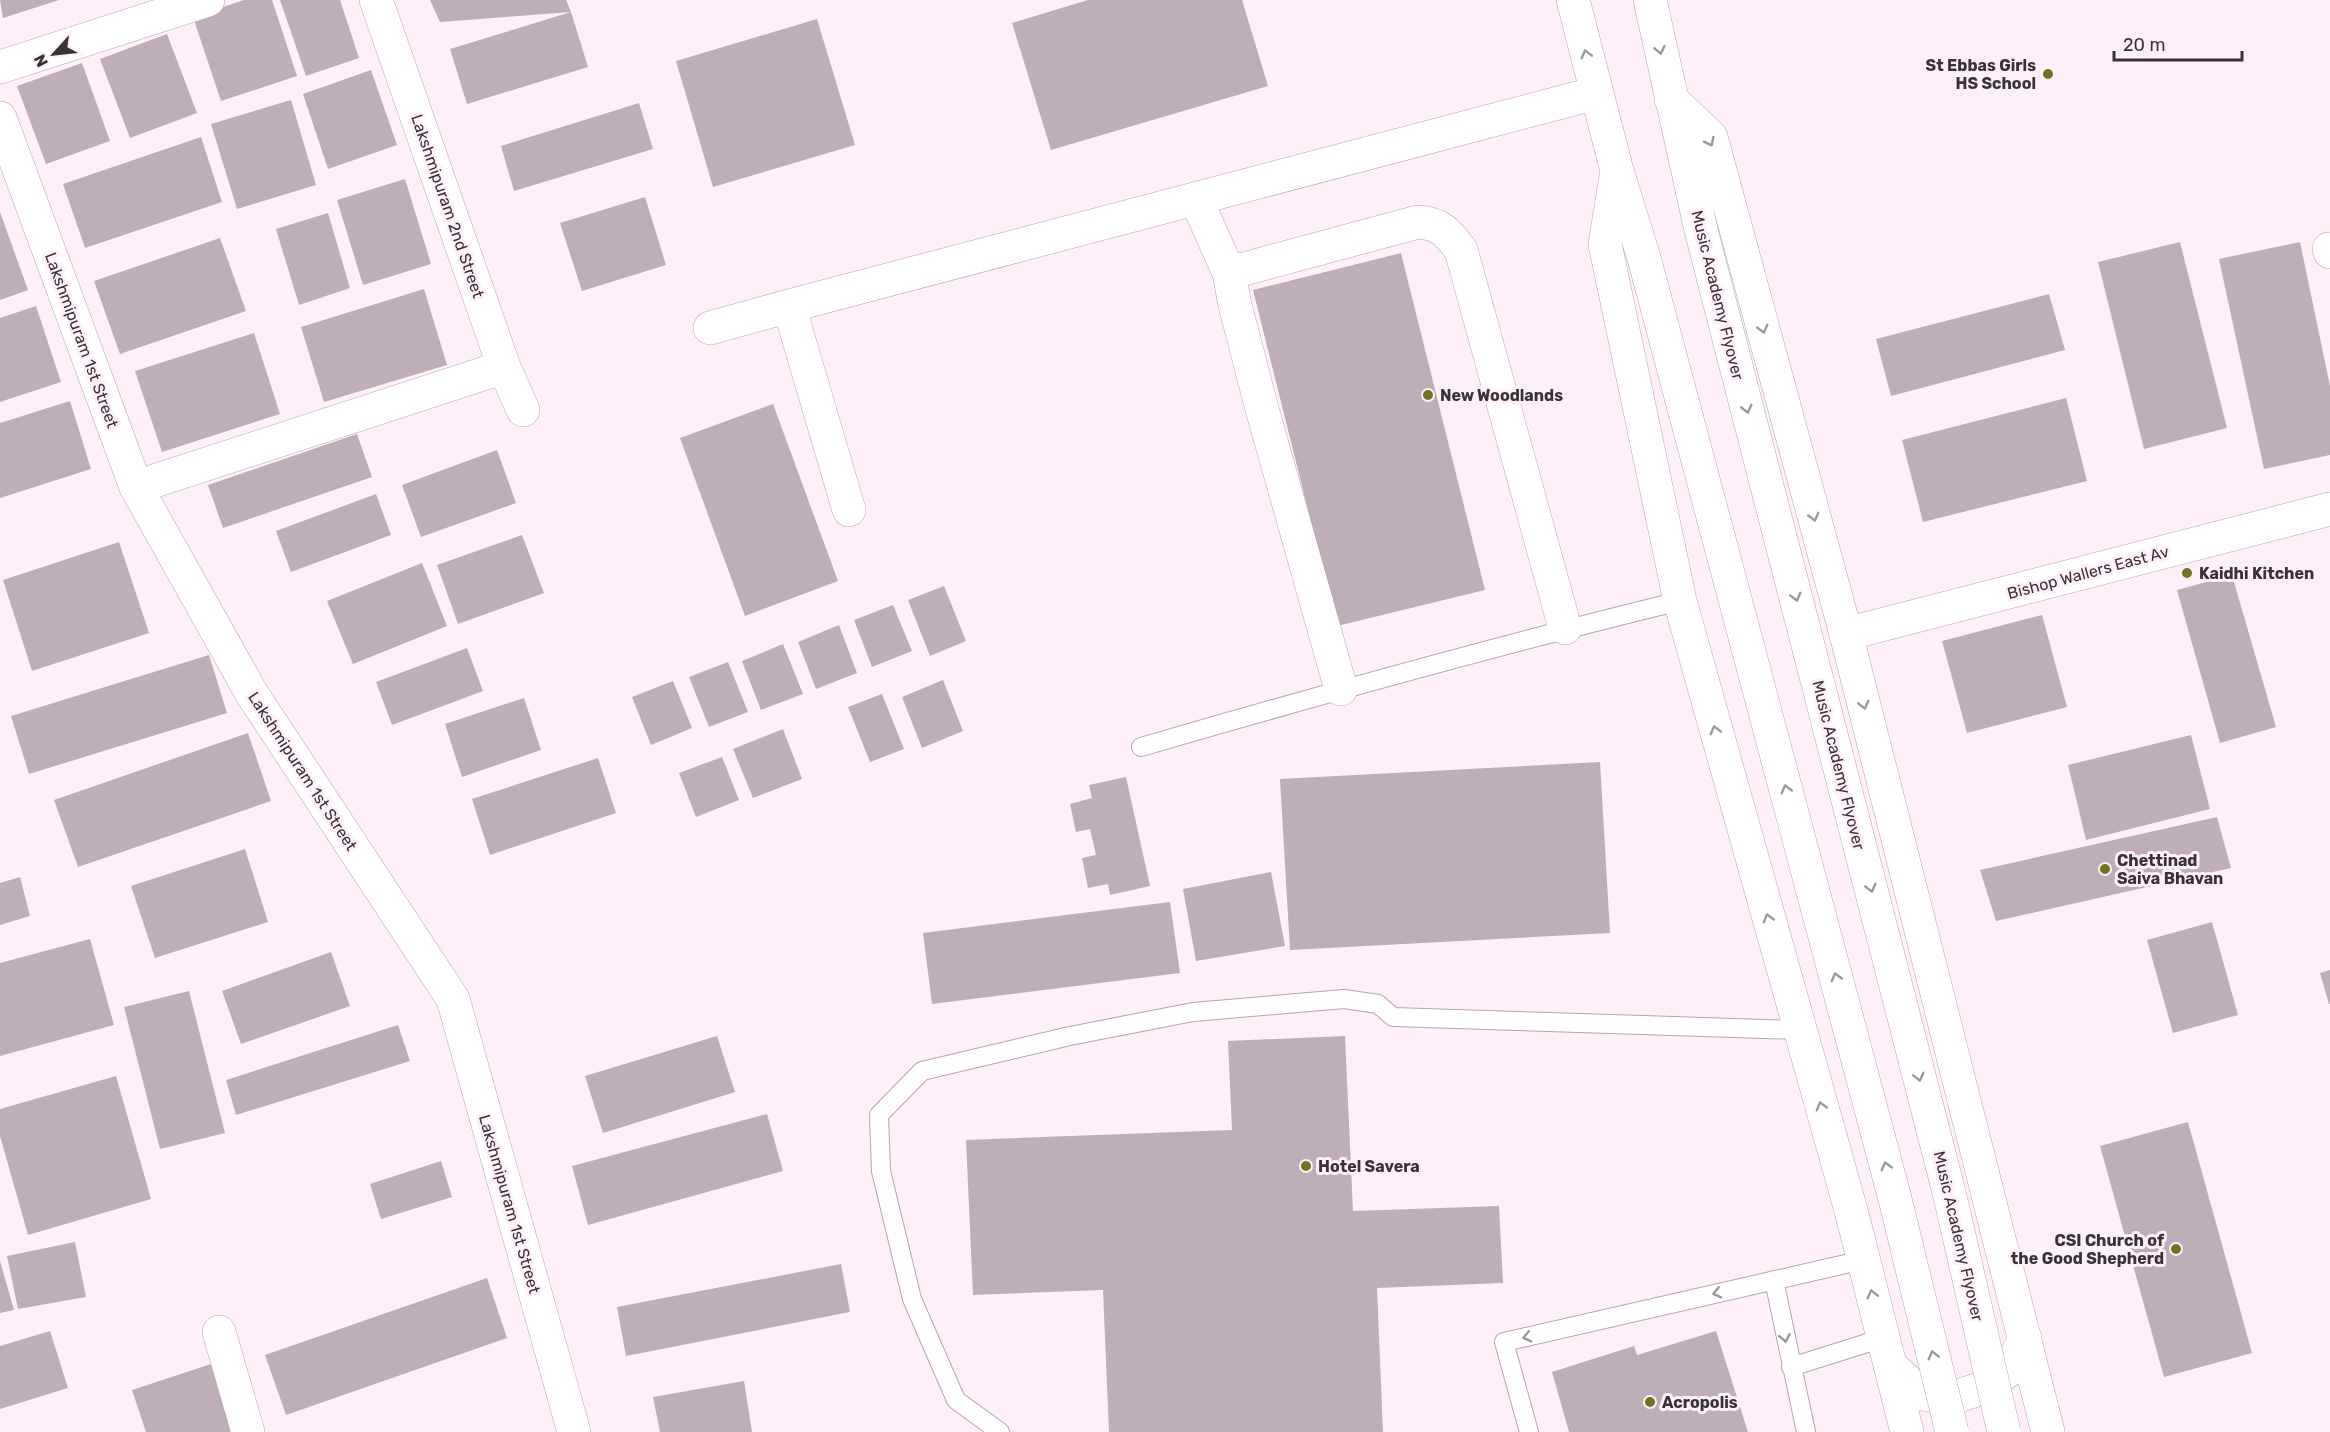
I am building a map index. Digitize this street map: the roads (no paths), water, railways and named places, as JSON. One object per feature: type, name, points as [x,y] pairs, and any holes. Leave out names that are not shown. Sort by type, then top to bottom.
[{"type":"main road","points":[[0,67],[208,0]]},
{"type":"main road","name":"Lakshmipuram 2nd Street","points":[[376,0],[504,366],[524,410]]},
{"type":"main road","points":[[1573,0],[1596,93],[1644,258],[1892,1188],[1953,1432]]},
{"type":"main road","name":"Music Academy Flyover","points":[[1650,0],[1701,230],[1949,1192],[2004,1432]]},
{"type":"main road","points":[[710,328],[1596,93]]},
{"type":"main road","points":[[1671,99],[1711,137],[1845,634],[2048,1432]]},
{"type":"main road","name":"Lakshmipuram 1st Street","points":[[0,118],[136,487],[252,694],[453,999],[574,1432]]},
{"type":"main road","points":[[1617,171],[1605,244],[1680,600],[1863,1260],[1908,1432]]},
{"type":"main road","points":[[1196,199],[1229,273],[1262,409],[1341,689]]},
{"type":"main road","points":[[1229,273],[1418,222],[1431,222],[1444,229],[1461,250],[1565,628]]},
{"type":"main road","points":[[789,306],[849,510]]},
{"type":"main road","points":[[136,487],[504,366]]},
{"type":"main road","name":"Bishop Wallers East Av","points":[[1845,634],[2330,509]]},
{"type":"main road","points":[[219,1332],[248,1432]]},
{"type":"main road","points":[[1887,1352],[1921,1394],[1954,1397],[1980,1389],[2009,1370],[2025,1338]]},
{"type":"lane","points":[[1141,747],[1341,689],[1565,628],[1680,600]]},
{"type":"lane","points":[[1000,1432],[956,1400],[912,1299],[882,1171],[879,1115],[922,1071],[1070,1036],[1202,1010],[1344,999],[1378,1005],[1393,1017],[1799,1030]]},
{"type":"lane","points":[[1529,1432],[1504,1342],[1863,1260]]},
{"type":"lane","points":[[1774,1280],[1806,1432]]},
{"type":"lane","points":[[1791,1367],[1887,1352]]},
{"type":"place","name":"St Ebbas Girls HS School","points":[[2048,74]]},
{"type":"place","name":"New Woodlands","points":[[1428,395]]},
{"type":"place","name":"Kaidhi Kitchen","points":[[2187,573]]},
{"type":"place","name":"Chettinad Saiva Bhavan","points":[[2105,869]]},
{"type":"place","name":"Hotel Savera","points":[[1306,1166]]},
{"type":"place","name":"CSI Church of the Good Shepherd","points":[[2176,1249]]},
{"type":"place","name":"Acropolis","points":[[1650,1402]]}]
